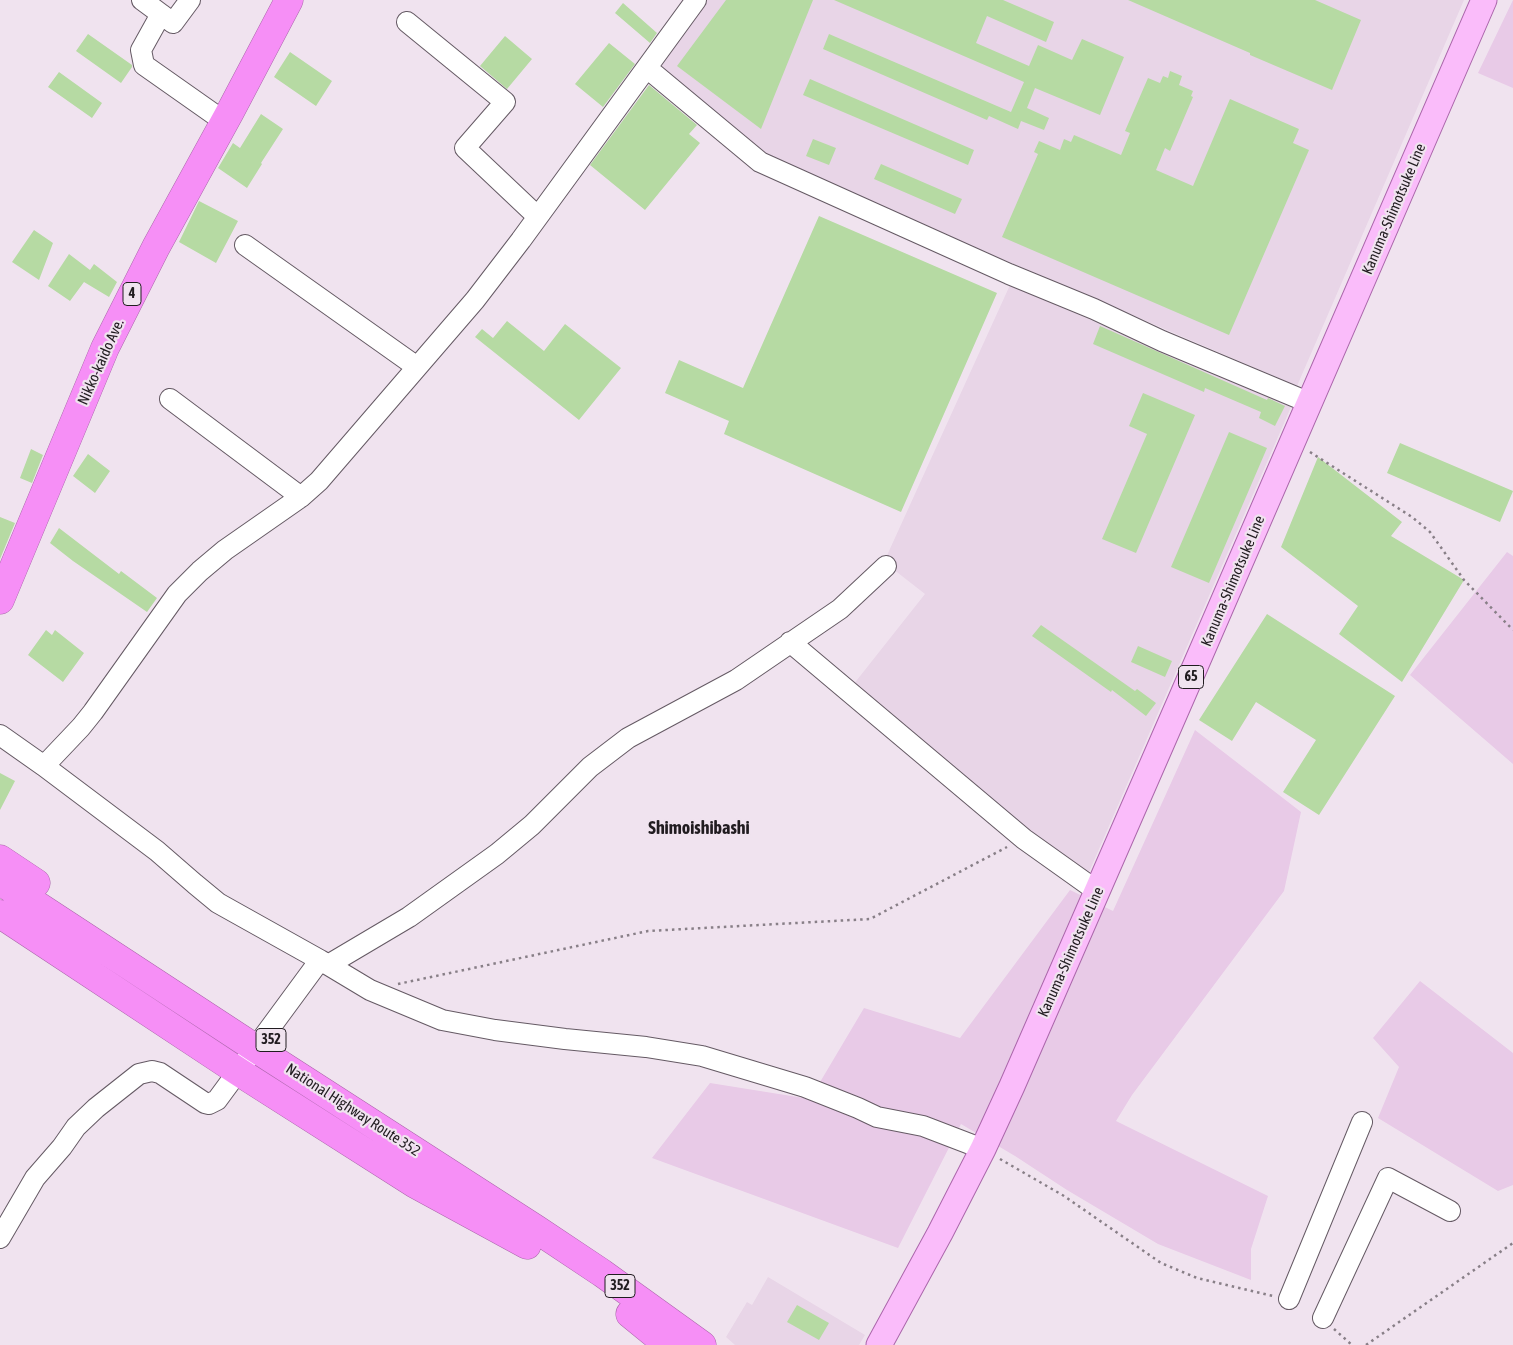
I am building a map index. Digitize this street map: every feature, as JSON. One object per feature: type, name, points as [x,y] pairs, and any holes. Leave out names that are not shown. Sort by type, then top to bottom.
[{"type":"highway","name":"Nikko-kaido Ave.","points":[[0,600],[105,348],[156,247],[289,0]]},
{"type":"highway","name":"352","points":[[0,859],[415,1184],[532,1237],[702,1345]]},
{"type":"highway","name":"352","points":[[0,881],[93,951],[251,1054]]},
{"type":"highway","name":"352","points":[[0,899],[93,951]]},
{"type":"highway","name":"352","points":[[0,914],[251,1054],[449,1155],[532,1237]]},
{"type":"highway","name":"352","points":[[597,1280],[630,1314],[668,1345]]},
{"type":"main road","name":"Kanuma-Shimotsuke Line","points":[[879,1345],[940,1234],[983,1149],[1310,403],[1484,0]]},
{"type":"street","points":[[142,0],[173,23],[190,0]]},
{"type":"street","points":[[44,766],[93,712],[177,594],[200,571],[226,550],[301,497],[319,481],[417,367],[474,300],[538,216],[696,0]]},
{"type":"street","points":[[161,14],[141,50],[144,65],[225,122]]},
{"type":"street","points":[[407,22],[505,102],[466,148],[538,216]]},
{"type":"street","points":[[647,68],[760,162],[1010,274],[1094,309],[1162,341],[1310,403]]},
{"type":"street","points":[[245,245],[417,367]]},
{"type":"street","points":[[170,399],[301,497]]},
{"type":"street","points":[[0,1238],[35,1178],[62,1147],[76,1126],[139,1074],[152,1071],[160,1073],[209,1104],[217,1100],[324,962],[409,918],[497,854],[532,825],[590,767],[628,738],[736,680],[840,609],[886,566]]},
{"type":"street","points":[[790,642],[1024,839],[1097,891]]},
{"type":"street","points":[[0,735],[157,851],[218,903],[370,990],[451,1022],[495,1030],[646,1047],[702,1056],[805,1087],[876,1117],[923,1126],[983,1149]]},
{"type":"street","points":[[1289,1299],[1362,1122]]},
{"type":"street","points":[[1323,1318],[1388,1178],[1450,1212]]},
{"type":"path","points":[[1293,441],[1412,517],[1430,532],[1464,580],[1513,630]]},
{"type":"path","points":[[370,990],[648,931],[870,919],[1024,839]]},
{"type":"path","points":[[983,1149],[1064,1196],[1161,1262],[1197,1278],[1289,1299]]},
{"type":"path","points":[[1366,1345],[1513,1243]]},
{"type":"shaded area","points":[[704,0],[1464,0],[1297,386],[761,155],[661,71],[661,59]]},
{"type":"shaded area","points":[[1513,0],[1513,88],[1478,73]]},
{"type":"shaded area","points":[[1010,285],[1291,407],[1089,872],[1027,834],[853,685],[925,594],[884,562]]},
{"type":"shaded area","points":[[1507,552],[1513,556],[1513,764],[1410,675]]},
{"type":"shaded area","points":[[1195,730],[1301,812],[1284,891],[1132,1095],[1116,1121],[1268,1196],[1251,1249],[1251,1280],[1158,1244],[961,1124],[898,1248],[652,1158],[710,1083],[810,1099],[864,1008],[960,1038],[1070,890],[1113,911]]},
{"type":"shaded area","points":[[1420,981],[1513,1053],[1513,1185],[1498,1191],[1378,1118],[1399,1067],[1373,1038]]},
{"type":"shaded area","points":[[768,1277],[865,1335],[859,1345],[735,1345],[726,1337],[747,1302],[752,1305]]},
{"type":"building","points":[[726,0],[813,0],[761,129],[677,66]]},
{"type":"building","points":[[834,0],[1003,0],[1054,22],[1046,42],[987,16],[976,43],[1029,66],[1038,45],[1072,60],[1082,39],[1124,57],[1100,115],[1035,88],[1027,108],[1049,118],[1044,130],[1021,121],[1018,129],[989,116],[987,120],[823,49],[829,34],[1011,112],[1024,82]]},
{"type":"building","points":[[1128,0],[1315,0],[1361,20],[1332,90]]},
{"type":"building","points":[[623,3],[657,33],[650,43],[615,13]]},
{"type":"building","points":[[88,34],[132,65],[121,83],[76,51]]},
{"type":"building","points":[[505,36],[532,59],[507,89],[480,66]]},
{"type":"building","points":[[609,43],[635,64],[603,107],[575,84]]},
{"type":"building","points":[[290,52],[332,81],[316,106],[274,77]]},
{"type":"building","points":[[1170,71],[1182,76],[1179,85],[1193,91],[1191,96],[1193,97],[1170,151],[1165,148],[1156,170],[1193,186],[1230,99],[1299,129],[1293,143],[1309,150],[1229,335],[1002,237],[1038,154],[1034,152],[1039,141],[1060,150],[1064,139],[1071,142],[1074,135],[1121,155],[1130,133],[1125,131],[1148,78],[1160,83],[1163,76],[1168,78]]},
{"type":"building","points":[[59,72],[102,103],[92,118],[48,87]]},
{"type":"building","points":[[810,79],[974,150],[968,165],[803,95]]},
{"type":"building","points":[[649,85],[697,125],[689,134],[700,143],[645,210],[590,165]]},
{"type":"building","points":[[261,114],[283,129],[247,188],[218,168],[233,143],[240,148]]},
{"type":"building","points":[[813,139],[836,148],[829,165],[806,156]]},
{"type":"building","points":[[881,164],[962,199],[955,214],[874,179]]},
{"type":"building","points":[[199,201],[238,221],[216,263],[179,242]]},
{"type":"building","points":[[819,216],[997,293],[901,512],[724,434],[729,421],[665,393],[679,360],[743,388]]},
{"type":"building","points":[[34,230],[53,243],[39,280],[12,262]]},
{"type":"building","points":[[69,254],[90,270],[94,264],[117,282],[109,297],[84,282],[70,301],[48,286]]},
{"type":"building","points":[[507,321],[544,351],[565,324],[621,368],[579,420],[475,337],[482,329],[493,338]]},
{"type":"building","points":[[1100,326],[1267,400],[1268,398],[1285,406],[1275,426],[1259,418],[1261,412],[1205,388],[1204,392],[1093,344]]},
{"type":"building","points":[[1143,393],[1195,415],[1136,553],[1102,539],[1147,434],[1129,426]]},
{"type":"building","points":[[1229,432],[1267,448],[1209,583],[1171,567]]},
{"type":"building","points":[[1400,443],[1513,491],[1500,522],[1387,473]]},
{"type":"building","points":[[31,449],[43,455],[32,483],[20,478]]},
{"type":"building","points":[[88,454],[110,471],[95,493],[73,476]]},
{"type":"building","points":[[1318,457],[1402,522],[1391,536],[1464,580],[1402,682],[1339,634],[1358,606],[1281,547]]},
{"type":"building","points":[[0,517],[15,523],[0,559]]},
{"type":"building","points":[[59,528],[119,574],[121,571],[157,598],[147,612],[50,543]]},
{"type":"building","points":[[1267,614],[1395,696],[1319,815],[1283,792],[1316,740],[1256,702],[1232,741],[1199,720]]},
{"type":"building","points":[[1041,625],[1135,691],[1137,689],[1156,703],[1146,716],[1112,690],[1111,692],[1032,636]]},
{"type":"building","points":[[46,630],[52,635],[55,630],[84,653],[63,682],[28,655]]},
{"type":"building","points":[[1138,646],[1172,661],[1165,677],[1131,662]]},
{"type":"building","points":[[0,773],[15,781],[0,810]]},
{"type":"building","points":[[797,1305],[829,1323],[819,1340],[787,1322]]},
{"type":"district","name":"Shimoishibashi","points":[[699,828]]}]
